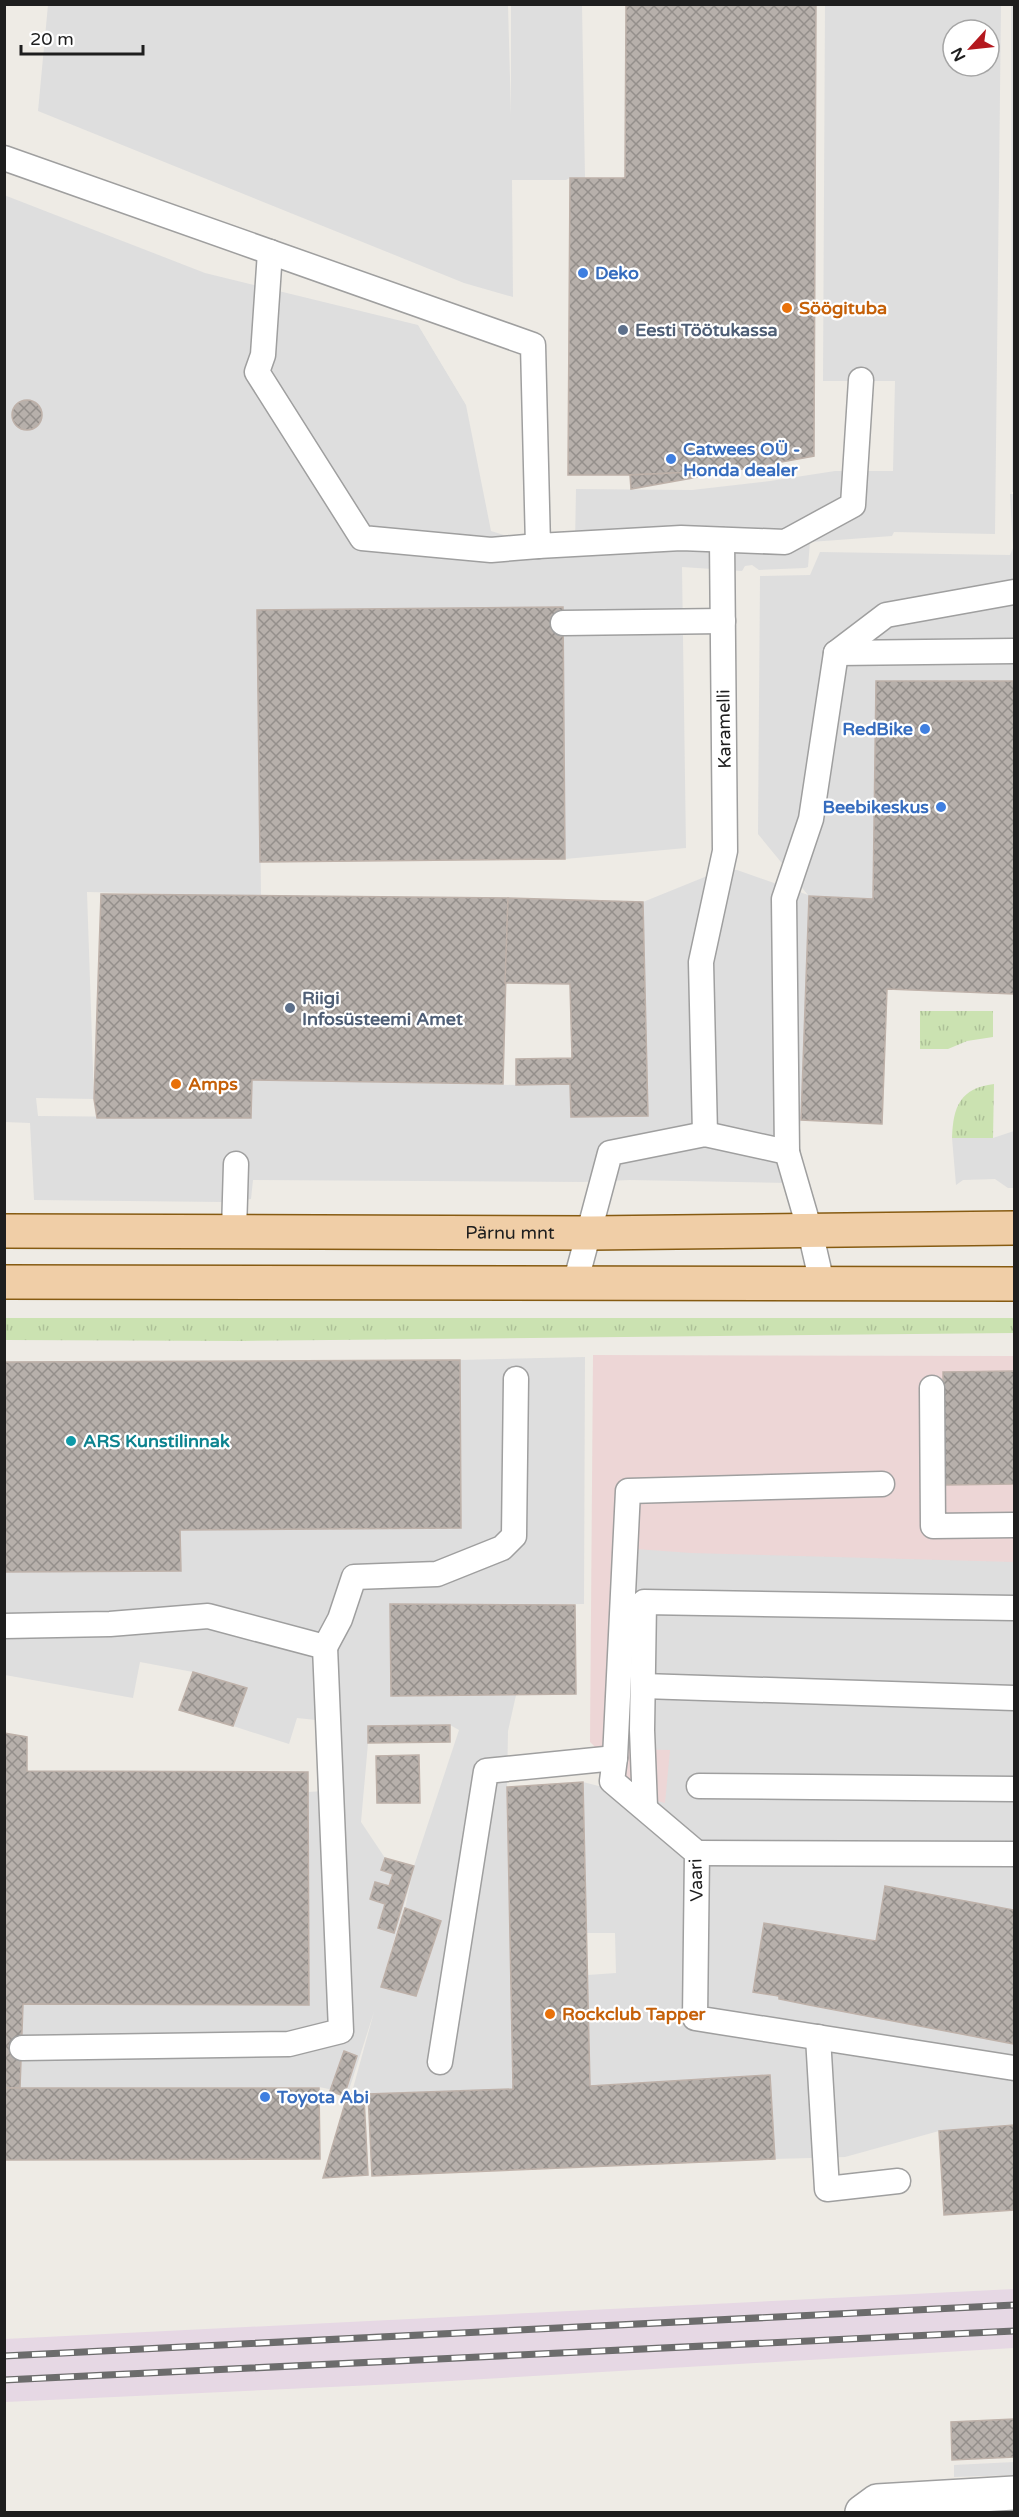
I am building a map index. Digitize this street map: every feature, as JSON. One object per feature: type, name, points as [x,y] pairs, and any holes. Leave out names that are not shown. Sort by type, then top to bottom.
[{"type":"main road","name":"Pärnu mnt","points":[[4,1230],[591,1233],[1014,1228]]},
{"type":"main road","points":[[4,1282],[1014,1284]]},
{"type":"street","points":[[862,2512],[878,2500],[1014,2493]]},
{"type":"lane","points":[[4,158],[533,345],[538,546]]},
{"type":"lane","points":[[270,252],[263,355],[257,372],[362,538],[491,550],[681,538],[785,542],[853,505],[861,380]]},
{"type":"lane","name":"Karamelli","points":[[705,1134],[701,962],[725,850],[722,540]]},
{"type":"lane","points":[[822,1283],[810,1231],[787,1152],[784,899],[811,819],[836,653],[886,615],[1014,592]]},
{"type":"lane","points":[[563,623],[723,621]]},
{"type":"lane","points":[[836,653],[1014,651]]},
{"type":"lane","points":[[576,1284],[610,1154],[705,1134],[787,1152]]},
{"type":"lane","points":[[234,1231],[236,1164]]},
{"type":"lane","points":[[22,2048],[289,2044],[341,2031],[325,1647],[340,1619],[354,1577],[438,1574],[502,1548],[514,1536],[516,1379]]},
{"type":"lane","points":[[932,1388],[933,1526],[1014,1525]]},
{"type":"lane","points":[[440,2062],[486,1771],[614,1769],[628,1491],[882,1484]]},
{"type":"lane","points":[[645,1807],[644,1602],[1014,1608]]},
{"type":"lane","points":[[4,1626],[110,1624],[208,1616],[325,1647]]},
{"type":"lane","points":[[643,1686],[1014,1698]]},
{"type":"lane","name":"Vaari","points":[[614,1769],[645,1807],[697,1853],[695,2018],[819,2037]]},
{"type":"lane","points":[[699,1786],[1014,1789]]},
{"type":"lane","points":[[697,1853],[1014,1854]]},
{"type":"lane","points":[[898,2181],[827,2189],[819,2037],[1014,2068]]},
{"type":"shaded area","points":[[48,5],[508,5],[511,115],[511,5],[582,5],[585,178],[512,180],[513,297],[464,283],[38,111]]},
{"type":"shaded area","points":[[825,5],[1001,5],[1001,18],[941,18],[941,78],[1000,78],[995,534],[894,532],[892,536],[810,542],[808,567],[805,568],[759,570],[752,565],[745,566],[742,571],[682,567],[686,848],[565,859],[562,607],[258,610],[261,896],[87,892],[94,1099],[36,1098],[38,1116],[251,1118],[252,1080],[570,1084],[571,1117],[648,1116],[643,902],[722,870],[737,870],[808,895],[758,834],[760,576],[810,575],[820,552],[1010,555],[1013,548],[1010,494],[1014,494],[1014,684],[877,681],[873,899],[809,896],[801,1120],[789,1183],[630,1180],[582,1182],[253,1180],[251,1199],[222,1202],[34,1200],[30,1123],[4,1122],[4,195],[205,273],[418,325],[466,405],[491,531],[538,546],[575,544],[576,489],[692,490],[835,471],[893,471],[895,381],[823,381]]},
{"type":"shaded area","points":[[1011,5],[1014,5],[1014,492],[1012,492]]},
{"type":"shaded area","points":[[1014,1131],[1014,1188],[1008,1188],[995,1179],[963,1180],[956,1185],[952,1138],[993,1138]]},
{"type":"shaded area","points":[[593,1355],[1014,1356],[1014,1832],[677,1826],[590,1742]]},
{"type":"shaded area","points":[[585,1357],[584,1604],[390,1605],[391,1696],[516,1695],[508,1731],[507,1787],[513,2089],[368,2094],[352,2092],[374,2012],[348,2093],[319,2087],[20,2088],[23,2004],[309,2005],[308,1792],[341,1790],[329,1743],[316,1720],[297,1718],[289,1744],[233,1726],[246,1688],[193,1672],[140,1662],[133,1698],[5,1675],[4,1572],[181,1570],[180,1530],[460,1528],[460,1360]],"holes":[[[450,1725],[459,1730],[414,1866],[385,1858],[361,1822],[368,1743]],[[411,1881],[405,1908],[441,1921],[415,1996],[381,1986]]]},
{"type":"shaded area","points":[[636,1549],[691,1553],[1014,1562],[1014,1910],[886,1886],[877,1941],[764,1923],[753,1991],[779,1996],[779,1999],[1014,2044],[1014,2125],[939,2131],[845,2157],[775,2159],[770,2075],[590,2086],[588,1975],[616,1973],[615,1933],[587,1933],[583,1782],[665,1803],[670,1750],[629,1749]]},
{"type":"shaded area","points":[[1014,2289],[1014,2348],[397,2384],[5,2402],[5,2339]]},
{"type":"shaded area","points":[[1014,2462],[1014,2475],[954,2477],[954,2465]]},
{"type":"green space","points":[[920,1011],[993,1011],[993,1037],[967,1041],[948,1049],[920,1049]]},
{"type":"green space","points":[[994,1084],[993,1138],[952,1138],[954,1117],[961,1101],[973,1090]]},
{"type":"green space","points":[[5,1318],[1014,1318],[1014,1333],[239,1341],[5,1340]]},
{"type":"building","points":[[626,4],[816,4],[814,456],[737,470],[630,475],[568,475],[570,178],[625,178]]},
{"type":"building","points":[[27,400],[38,404],[42,415],[38,426],[27,430],[16,426],[12,415],[16,404]]},
{"type":"building","points":[[737,470],[631,489],[630,475]]},
{"type":"building","points":[[563,607],[565,859],[260,862],[257,610]]},
{"type":"building","points":[[876,681],[1014,681],[1014,994],[887,989],[882,1124],[801,1120],[809,896],[873,899]]},
{"type":"building","points":[[101,894],[508,898],[503,1084],[252,1080],[251,1118],[97,1118],[94,1099]]},
{"type":"building","points":[[508,898],[643,902],[648,1116],[571,1117],[570,1084],[516,1085],[516,1059],[572,1058],[570,984],[505,983]]},
{"type":"building","points":[[460,1360],[461,1528],[180,1530],[181,1571],[4,1572],[4,1362]]},
{"type":"building","points":[[1014,1371],[1014,1484],[944,1485],[943,1372]]},
{"type":"building","points":[[390,1604],[575,1605],[576,1694],[391,1696]]},
{"type":"building","points":[[193,1672],[247,1688],[233,1726],[179,1710]]},
{"type":"building","points":[[450,1725],[450,1742],[368,1743],[368,1726]]},
{"type":"building","points":[[4,1733],[27,1737],[27,1771],[308,1772],[309,2005],[23,2004],[20,2088],[4,2088]]},
{"type":"building","points":[[419,1755],[420,1803],[377,1803],[376,1756]]},
{"type":"building","points":[[583,1782],[590,2086],[770,2075],[775,2159],[372,2176],[368,2094],[513,2089],[507,1787]]},
{"type":"building","points":[[385,1858],[414,1866],[394,1933],[378,1928],[385,1904],[370,1899],[375,1882],[389,1886],[393,1874],[381,1870]]},
{"type":"building","points":[[885,1886],[1014,1910],[1014,2044],[809,2005],[779,1999],[779,1996],[753,1992],[764,1923],[876,1941]]},
{"type":"building","points":[[405,1908],[441,1921],[416,1996],[381,1987]]},
{"type":"building","points":[[344,2051],[357,2056],[344,2096],[330,2091]]},
{"type":"building","points":[[4,2088],[319,2088],[320,2159],[4,2160]]},
{"type":"building","points":[[348,2093],[364,2097],[368,2175],[323,2178]]},
{"type":"building","points":[[1014,2125],[1014,2210],[944,2215],[939,2131]]},
{"type":"building","points":[[1014,2419],[1014,2457],[952,2460],[951,2422]]},
{"type":"railway","points":[[4,2356],[1014,2305]]},
{"type":"railway","points":[[4,2380],[1014,2331]]},
{"type":"place","name":"Deko","points":[[583,273]]},
{"type":"place","name":"Söögituba","points":[[787,308]]},
{"type":"place","name":"Eesti Töötukassa","points":[[623,330]]},
{"type":"place","name":"Catwees OÜ - Honda dealer","points":[[671,459]]},
{"type":"place","name":"RedBike","points":[[925,729]]},
{"type":"place","name":"Beebikeskus","points":[[941,807]]},
{"type":"place","name":"Riigi Infosüsteemi Amet","points":[[290,1008]]},
{"type":"place","name":"Amps","points":[[176,1084]]},
{"type":"place","name":"ARS Kunstilinnak","points":[[71,1441]]},
{"type":"place","name":"Rockclub Tapper","points":[[550,2014]]},
{"type":"place","name":"Toyota Abi","points":[[265,2097]]}]
